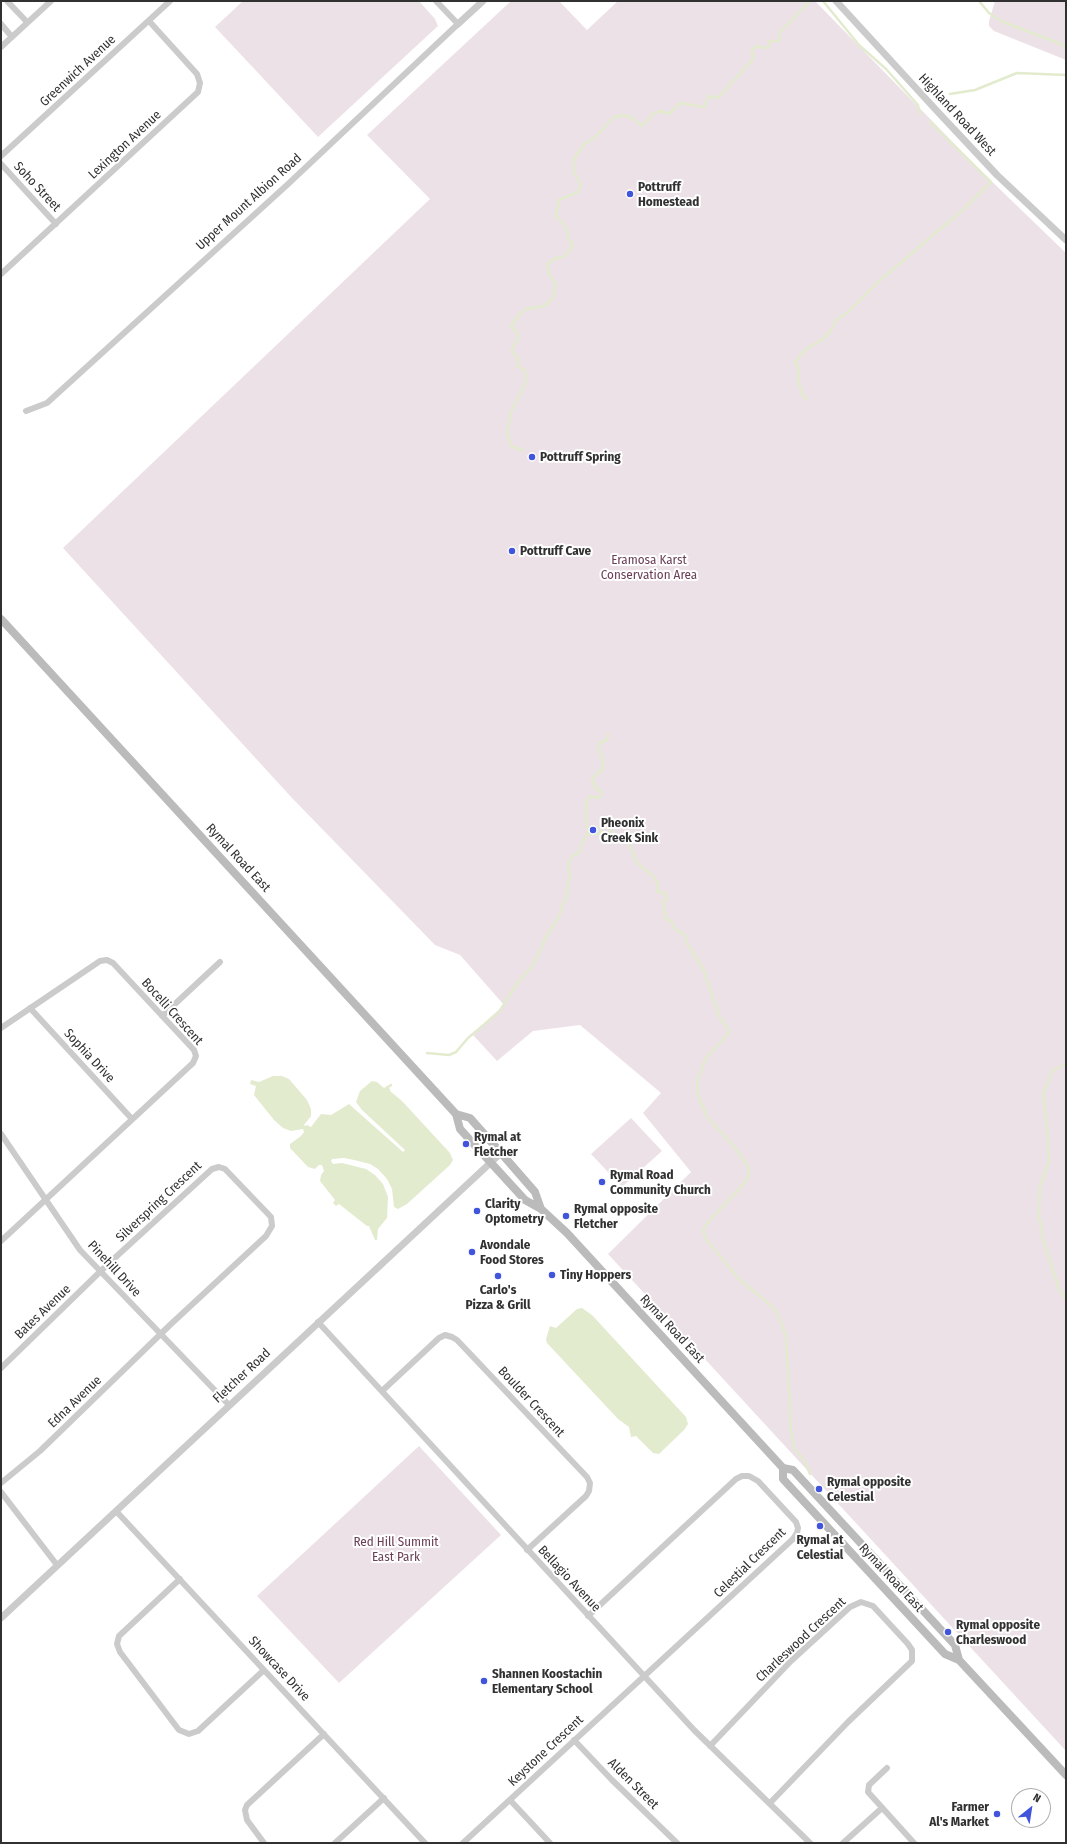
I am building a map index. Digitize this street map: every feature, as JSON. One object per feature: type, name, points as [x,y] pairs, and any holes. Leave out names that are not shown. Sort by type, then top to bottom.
[{"type":"main road","name":"Rymal Road East","points":[[1,619],[456,1114],[460,1129],[525,1200],[541,1208],[567,1233],[783,1468],[793,1470],[955,1645],[959,1660]]},
{"type":"main road","name":"Rymal Road East","points":[[456,1114],[470,1118],[535,1192],[541,1208]]},
{"type":"main road","name":"Rymal Road East","points":[[783,1468],[783,1479],[945,1654],[959,1660],[1066,1775]]},
{"type":"street","points":[[7,1],[27,22]]},
{"type":"street","points":[[1,47],[51,1]]},
{"type":"street","name":"Greenwich Avenue","points":[[1,156],[170,1]]},
{"type":"street","points":[[436,1],[458,24]]},
{"type":"street","name":"Upper Mount Albion Road","points":[[26,411],[47,403],[287,184],[483,1]]},
{"type":"street","name":"Highland Road West","points":[[836,1],[997,175],[1066,240]]},
{"type":"street","name":"Lexington Avenue","points":[[1,274],[192,98],[200,88],[200,79],[197,74],[149,21]]},
{"type":"street","points":[[1,24],[12,36]]},
{"type":"street","name":"Soho Street","points":[[1,164],[56,224]]},
{"type":"street","name":"Bocelli Crescent","points":[[1,1028],[100,961],[107,960],[113,963],[194,1050],[196,1054],[196,1059],[1,1241]]},
{"type":"street","points":[[162,1016],[220,962]]},
{"type":"street","name":"Sophia Drive","points":[[30,1008],[132,1119]]},
{"type":"street","name":"Pinehill Drive","points":[[1,1134],[70,1236],[100,1272],[229,1405]]},
{"type":"street","name":"Fletcher Road","points":[[1,1618],[501,1153]]},
{"type":"street","name":"Silverspring Crescent","points":[[100,1272],[212,1169],[218,1167],[225,1169],[245,1189],[271,1217],[272,1221],[270,1230],[160,1333]]},
{"type":"street","name":"Bates Avenue","points":[[1,1368],[100,1272]]},
{"type":"street","name":"Bellagio Avenue","points":[[318,1322],[588,1616],[710,1746],[810,1843]]},
{"type":"street","name":"Edna Avenue","points":[[1,1482],[40,1451],[160,1333]]},
{"type":"street","name":"Boulder Crescent","points":[[382,1391],[439,1338],[445,1336],[452,1337],[457,1340],[586,1477],[590,1483],[589,1491],[586,1496],[528,1550]]},
{"type":"street","name":"Celestial Crescent","points":[[588,1616],[736,1479],[742,1476],[748,1476],[758,1481],[796,1522],[797,1533],[787,1544],[644,1676]]},
{"type":"street","points":[[1,1492],[57,1565]]},
{"type":"street","name":"Showcase Drive","points":[[116,1511],[425,1843]]},
{"type":"street","points":[[180,1579],[119,1636],[117,1644],[120,1652],[179,1730],[189,1734],[198,1731],[264,1670]]},
{"type":"street","name":"Charleswood Crescent","points":[[710,1746],[791,1661],[850,1607],[861,1602],[873,1606],[908,1644],[912,1650],[912,1661],[848,1722],[770,1803]]},
{"type":"street","name":"Keystone Crescent","points":[[463,1843],[644,1676]]},
{"type":"street","points":[[264,1843],[247,1820],[244,1810],[247,1805],[324,1734]]},
{"type":"street","name":"Alden Street","points":[[574,1740],[612,1780],[677,1843]]},
{"type":"street","points":[[887,1768],[868,1788],[870,1796],[910,1842]]},
{"type":"street","points":[[335,1843],[384,1798]]},
{"type":"street","points":[[510,1800],[550,1843]]},
{"type":"street","points":[[843,1843],[882,1808]]},
{"type":"green space","points":[[243,1],[419,1],[435,19],[438,26],[318,137],[215,27]]},
{"type":"green space","name":"Eramosa Karst Conservation Area","points":[[511,1],[559,1],[587,30],[618,1],[815,1],[981,171],[1066,253],[1066,1751],[608,1254],[691,1172],[643,1113],[661,1093],[580,1025],[533,1031],[497,1061],[472,1034],[504,1005],[460,955],[435,945],[292,798],[63,548],[430,199],[367,135]]},
{"type":"green space","points":[[995,1],[1066,1],[1066,60],[994,31],[989,26],[989,21]]},
{"type":"green space","points":[[631,1118],[662,1151],[622,1187],[591,1154]]},
{"type":"green space","name":"Red Hill Summit East Park","points":[[419,1446],[501,1535],[339,1683],[257,1596]]},
{"type":"shaded area","points":[[273,1076],[282,1076],[289,1079],[307,1100],[311,1109],[311,1116],[304,1125],[305,1126],[307,1125],[311,1127],[321,1114],[331,1115],[349,1104],[403,1152],[405,1150],[362,1110],[356,1102],[360,1091],[372,1081],[377,1082],[384,1088],[387,1086],[390,1091],[402,1101],[450,1153],[453,1160],[450,1165],[407,1204],[398,1209],[394,1207],[392,1189],[387,1179],[378,1169],[370,1164],[354,1160],[344,1158],[332,1159],[331,1161],[333,1164],[342,1163],[366,1169],[375,1175],[383,1184],[388,1197],[387,1218],[378,1229],[377,1240],[375,1240],[369,1226],[339,1204],[336,1206],[333,1203],[335,1200],[320,1181],[321,1175],[324,1171],[322,1165],[319,1165],[315,1169],[308,1167],[290,1148],[290,1144],[304,1132],[303,1129],[291,1131],[283,1128],[274,1120],[254,1095],[256,1086],[250,1084],[251,1080],[259,1082]]},
{"type":"shaded area","points":[[582,1308],[592,1315],[686,1417],[688,1424],[684,1430],[659,1454],[653,1453],[636,1436],[631,1437],[629,1427],[618,1419],[547,1343],[546,1339],[550,1326],[556,1328],[577,1309]]},
{"type":"waterway","points":[[522,450],[511,446],[507,432],[511,412],[526,382],[525,370],[517,366],[519,359],[512,351],[513,346],[518,339],[516,331],[511,327],[517,317],[526,309],[544,306],[553,298],[556,284],[549,274],[547,264],[554,259],[565,256],[573,245],[569,239],[566,227],[556,216],[559,200],[578,192],[581,186],[573,170],[574,159],[584,144],[593,139],[614,117],[624,115],[632,118],[642,126],[654,113],[662,111],[669,114],[680,103],[704,107],[709,96],[718,98],[753,59],[752,50],[757,46],[764,48],[769,47],[769,41],[779,41],[780,32],[810,1]]},
{"type":"waterway","points":[[823,1],[859,45],[886,69],[918,105],[920,114]]},
{"type":"waterway","points":[[979,1],[989,13],[1001,21],[1066,46]]},
{"type":"waterway","points":[[950,94],[975,90],[1017,73],[1066,75]]},
{"type":"waterway","points":[[807,399],[802,394],[798,380],[799,368],[795,363],[799,357],[806,349],[822,340],[830,332],[836,320],[848,312],[879,281],[965,208],[991,182],[930,122]]},
{"type":"waterway","points":[[427,1053],[449,1055],[456,1052],[468,1038],[499,1012],[518,982],[533,965],[547,935],[559,917],[566,898],[570,874],[568,864],[573,855],[579,853],[582,843],[588,833],[586,821],[587,801],[590,796],[599,798],[601,795],[601,791],[596,789],[592,779],[603,768],[603,761],[598,747],[601,742],[607,740],[608,734]]},
{"type":"waterway","points":[[588,833],[599,834],[601,832],[600,825],[605,825],[621,840],[629,843],[637,863],[652,875],[658,883],[657,891],[666,894],[667,899],[663,902],[666,919],[671,921],[675,929],[685,935],[688,945],[704,971],[720,1018],[729,1030],[729,1033],[706,1058],[697,1081],[698,1095],[707,1117],[733,1145],[749,1168],[748,1177],[743,1185],[709,1221],[703,1230],[706,1239],[738,1278],[776,1310],[786,1336],[791,1430],[794,1448],[804,1460],[810,1474]]},
{"type":"waterway","points":[[1066,1064],[1052,1071],[1043,1095],[1049,1161],[1040,1186],[1039,1216],[1043,1239],[1059,1289],[1066,1300]]},
{"type":"place","name":"Pottruff Homestead","points":[[630,194]]},
{"type":"place","name":"Pottruff Spring","points":[[532,457]]},
{"type":"place","name":"Pottruff Cave","points":[[512,551]]},
{"type":"place","name":"Pheonix Creek Sink","points":[[593,830]]},
{"type":"place","name":"Rymal at Fletcher","points":[[466,1144]]},
{"type":"place","name":"Rymal Road Community Church","points":[[602,1182]]},
{"type":"place","name":"Clarity Optometry","points":[[477,1211]]},
{"type":"place","name":"Rymal opposite Fletcher","points":[[566,1216]]},
{"type":"place","name":"Avondale Food Stores","points":[[472,1252]]},
{"type":"place","name":"Tiny Hoppers","points":[[552,1275]]},
{"type":"place","name":"Carlo's Pizza & Grill","points":[[498,1276]]},
{"type":"place","name":"Rymal opposite Celestial","points":[[819,1489]]},
{"type":"place","name":"Rymal at Celestial","points":[[820,1526]]},
{"type":"place","name":"Rymal opposite Charleswood","points":[[948,1632]]},
{"type":"place","name":"Shannen Koostachin Elementary School","points":[[484,1681]]},
{"type":"place","name":"Farmer Al's Market","points":[[997,1814]]}]
